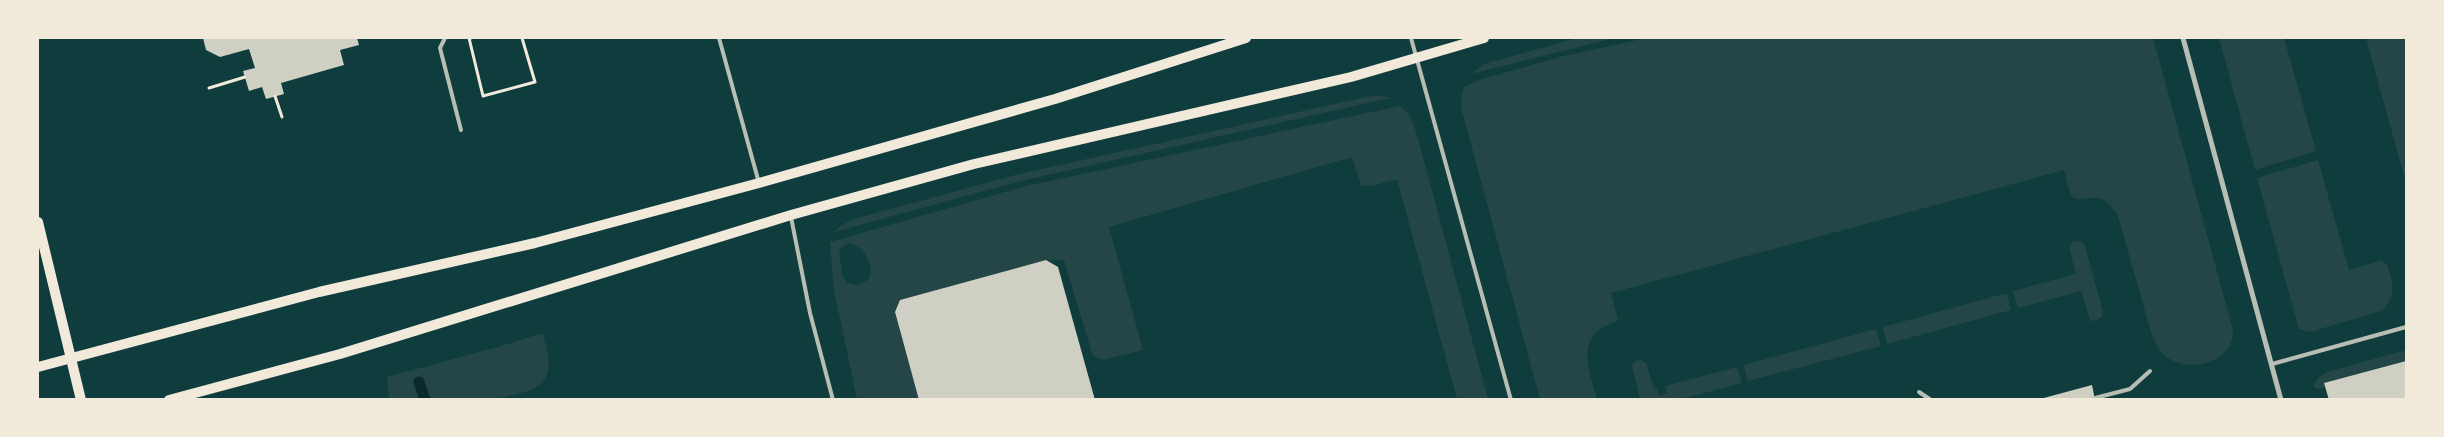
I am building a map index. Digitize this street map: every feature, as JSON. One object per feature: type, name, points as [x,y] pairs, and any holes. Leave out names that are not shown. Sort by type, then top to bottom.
[{"type":"main road","points":[[38,366],[319,292],[535,243],[759,183],[1056,100],[1246,38]]},
{"type":"main road","points":[[170,400],[340,354],[791,214],[974,164],[1351,77],[1416,56],[1484,38]]},
{"type":"main road","points":[[38,222],[82,400]]},
{"type":"street","points":[[2183,38],[2281,400]]},
{"type":"lane","points":[[445,38],[440,48],[461,130]]},
{"type":"lane","points":[[719,38],[759,183]]},
{"type":"lane","points":[[1411,38],[1511,400]]},
{"type":"lane","points":[[791,214],[810,313],[833,400]]},
{"type":"lane","points":[[2272,364],[2406,327]]},
{"type":"lane","points":[[2095,398],[2130,389],[2150,371]]},
{"type":"lane","points":[[1920,392],[1931,400]]},
{"type":"path","points":[[471,38],[469,38],[483,96],[535,82],[522,38]]},
{"type":"path","points":[[208,88],[245,77]]},
{"type":"path","points":[[275,96],[282,117]]},
{"type":"shaded area","points":[[1577,38],[1614,38],[1471,74],[1484,64]]},
{"type":"shaded area","points":[[1646,38],[2153,38],[2233,330],[2227,350],[2210,362],[2188,365],[2178,363],[2162,353],[2155,343],[2151,332],[2118,216],[2111,206],[2099,198],[2082,199],[2071,196],[2064,170],[1611,293],[1618,320],[1600,329],[1593,336],[1587,353],[1589,371],[1597,399],[1540,399],[1462,111],[1461,99],[1464,87],[1479,80],[1560,57]]},
{"type":"shaded area","points":[[2219,38],[2284,38],[2316,151],[2255,170]]},
{"type":"shaded area","points":[[2366,38],[2406,38],[2406,183]]},
{"type":"shaded area","points":[[1375,95],[1390,98],[1021,181],[834,232],[840,226],[854,219],[1015,175]]},
{"type":"shaded area","points":[[1400,106],[1410,116],[1417,135],[1488,399],[1457,399],[1397,179],[1371,186],[1361,185],[1352,157],[1109,227],[1143,350],[1103,360],[1093,356],[1064,260],[1046,260],[900,300],[895,313],[919,399],[857,399],[834,290],[830,242],[1022,187]],"holes":[[[850,243],[864,253],[871,269],[868,280],[857,285],[847,283],[842,275],[839,251],[844,245]]]},
{"type":"shaded area","points":[[2318,160],[2349,270],[2380,261],[2387,264],[2393,289],[2390,300],[2381,311],[2310,332],[2299,329],[2257,178]]},
{"type":"shaded area","points":[[2074,241],[2081,241],[2085,246],[2103,312],[2102,317],[2095,321],[2090,320],[2081,291],[2018,308],[2013,291],[2076,274],[2069,247]]},
{"type":"shaded area","points":[[2007,293],[2011,310],[1887,344],[1883,327]]},
{"type":"shaded area","points":[[1876,329],[1881,346],[1748,381],[1744,365]]},
{"type":"shaded area","points":[[543,333],[547,348],[547,374],[539,385],[522,393],[501,398],[476,400],[389,399],[387,377]]},
{"type":"shaded area","points":[[2406,350],[2406,361],[2324,383],[2325,388],[2318,389],[2313,386],[2319,377],[2327,372]]},
{"type":"shaded area","points":[[1641,360],[1646,363],[1654,389],[1657,389],[1659,396],[1667,393],[1665,386],[1737,367],[1742,383],[1682,399],[1640,399],[1632,366],[1635,361]]},
{"type":"building","points":[[203,38],[357,38],[359,45],[340,50],[344,65],[281,83],[284,94],[266,99],[262,87],[249,91],[243,71],[255,68],[249,49],[220,57],[206,50]]},
{"type":"building","points":[[1046,260],[1058,267],[1095,400],[919,400],[895,312],[900,300]]},
{"type":"building","points":[[2406,361],[2406,400],[2329,400],[2324,383]]},
{"type":"building","points":[[2092,385],[2095,400],[2040,399]]},
{"type":"waterway","points":[[419,382],[425,400]]}]
